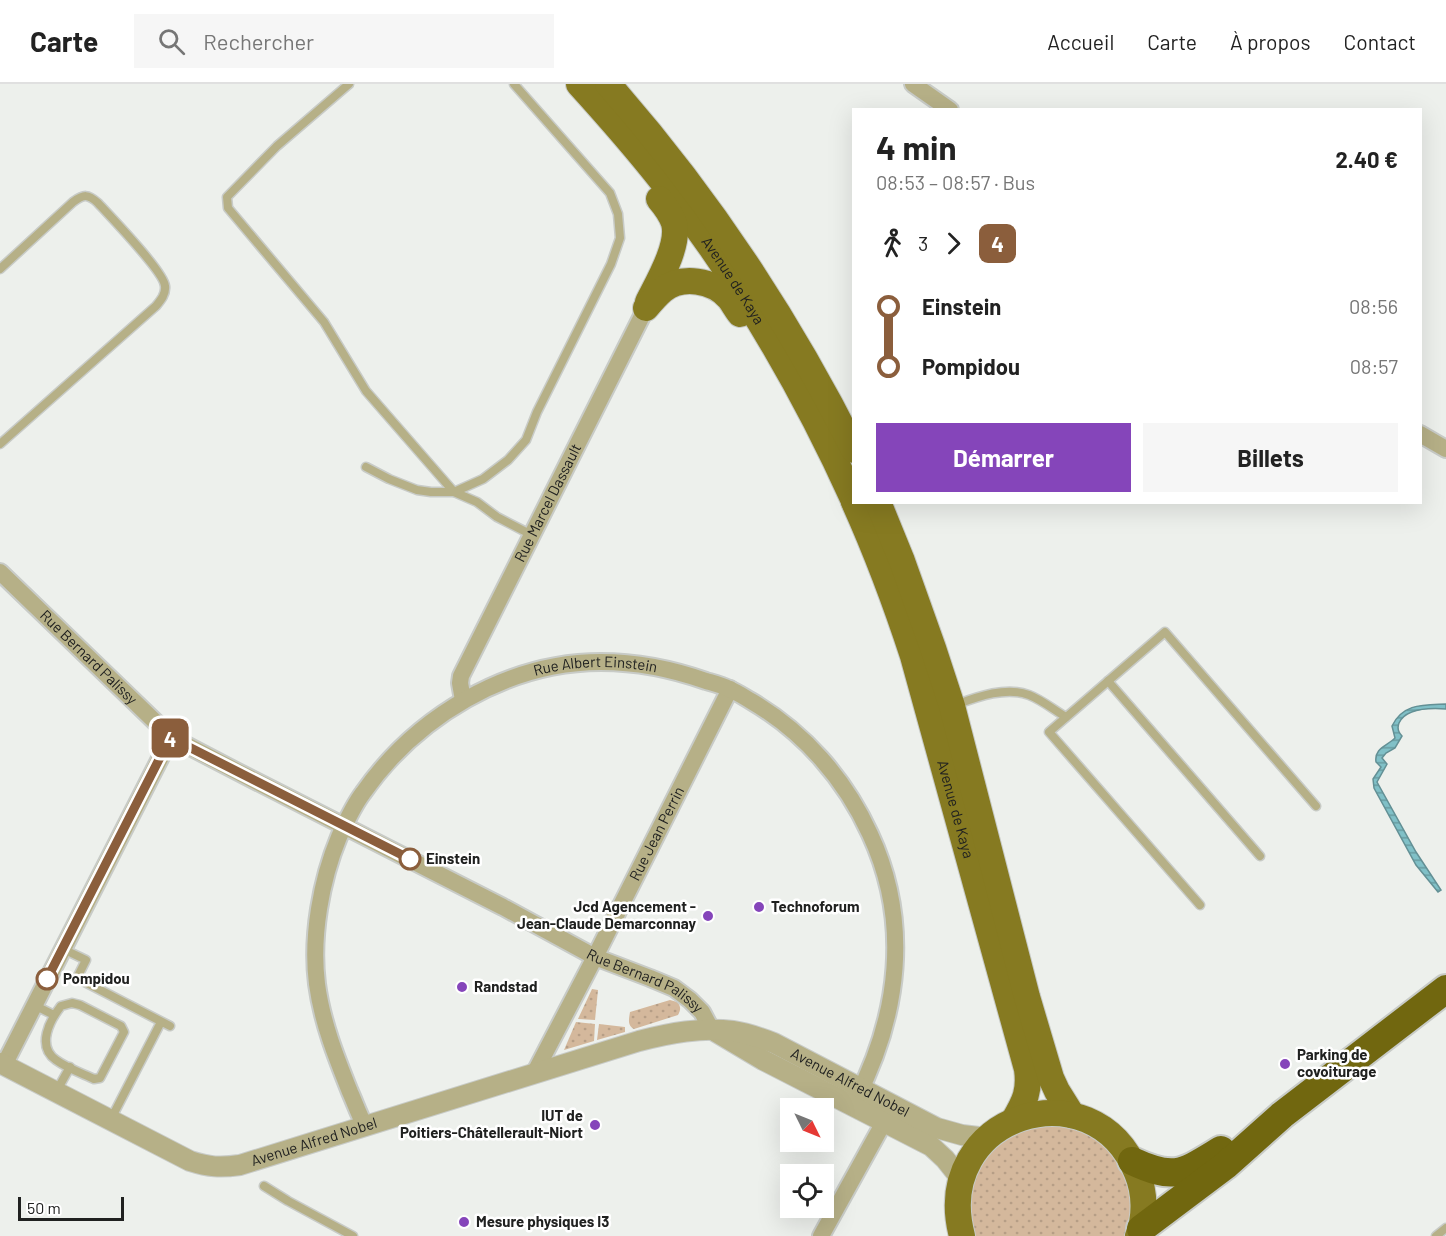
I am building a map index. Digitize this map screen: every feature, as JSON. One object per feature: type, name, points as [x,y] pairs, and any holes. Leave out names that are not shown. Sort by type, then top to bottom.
[{"type":"highway","points":[[1140,1233],[1226,1165],[1282,1115],[1446,989]]},
{"type":"highway","points":[[1132,1161],[1152,1170],[1167,1173],[1181,1171],[1282,1115]]},
{"type":"main road","points":[[578,84],[668,211],[674,223],[675,238],[671,253],[646,308]]},
{"type":"main road","name":"Avenue de Kaya","points":[[578,84],[664,183],[738,288],[795,382],[852,498]]},
{"type":"main road","name":"Avenue de Kaya","points":[[608,84],[656,140],[720,225],[755,277],[814,374],[852,446]]},
{"type":"main road","points":[[646,308],[664,290],[685,281],[706,283],[728,297],[780,378],[809,431],[899,612]]},
{"type":"main road","name":"Avenue de Kaya","points":[[855,504],[899,612],[1027,1069],[1027,1092],[1024,1103],[1014,1120]]},
{"type":"main road","name":"Avenue de Kaya","points":[[879,504],[918,604],[951,706],[1047,1066],[1057,1091],[1072,1115]]},
{"type":"main road","points":[[962,1236],[958,1220],[957,1199],[961,1179],[971,1156],[987,1138],[1014,1120],[1033,1114],[1052,1113],[1072,1115],[1090,1122],[1107,1132],[1121,1145],[1132,1161],[1141,1183],[1144,1206],[1140,1233]]},
{"type":"street","points":[[913,84],[947,108]]},
{"type":"street","name":"Rue Marcel Dassault","points":[[463,700],[461,676],[646,308]]},
{"type":"street","points":[[1422,435],[1446,448]]},
{"type":"street","name":"Rue Bernard Palissy","points":[[0,572],[171,736],[183,744],[503,907],[595,957],[674,988],[690,999],[702,1012],[711,1029]]},
{"type":"street","name":"Rue Albert Einstein","points":[[365,1126],[325,1025],[317,984],[316,941],[320,900],[334,850],[344,826],[361,795],[382,767],[427,725],[463,700],[499,683],[536,671],[568,664],[599,662],[650,666],[686,674],[730,689],[783,722],[825,762],[847,790],[878,850],[888,884],[895,921],[892,994],[884,1032],[857,1097]]},
{"type":"street","name":"Rue Jean Perrin","points":[[534,1074],[730,689]]},
{"type":"street","points":[[2,1064],[171,736]]},
{"type":"street","name":"Avenue Alfred Nobel","points":[[2,1064],[190,1161],[208,1167],[217,1167],[240,1165],[639,1041],[675,1032],[711,1029],[764,1060],[857,1097],[956,1134],[987,1138]]},
{"type":"street","name":"Avenue Alfred Nobel","points":[[857,1097],[884,1122],[931,1146],[961,1179]]},
{"type":"street","points":[[821,1236],[884,1122]]},
{"type":"lane","points":[[349,84],[277,146],[227,197],[228,208],[324,322],[366,391],[454,492]]},
{"type":"lane","points":[[454,492],[483,479],[508,460],[526,440],[537,412],[611,264],[620,238],[618,214],[610,193],[514,84]]},
{"type":"lane","points":[[0,269],[73,202],[79,197],[86,196],[98,203],[156,269],[165,281],[166,288],[165,294],[156,306],[0,444]]},
{"type":"lane","points":[[366,467],[417,490],[454,492],[477,502],[497,517],[532,535]]},
{"type":"lane","points":[[1200,905],[1049,732],[1108,681],[1166,632],[1316,806]]},
{"type":"lane","points":[[1108,681],[1260,856]]},
{"type":"lane","points":[[951,706],[990,693],[1012,692],[1028,694],[1066,717]]},
{"type":"lane","points":[[63,949],[86,960],[77,978],[170,1026]]},
{"type":"lane","points":[[72,1003],[121,1026],[124,1032],[100,1078],[94,1079],[54,1059],[47,1049],[45,1036],[54,1015],[61,1006],[72,1003]]},
{"type":"lane","points":[[34,1005],[54,1015]]},
{"type":"lane","points":[[110,1119],[161,1022]]},
{"type":"lane","points":[[56,1092],[69,1067]]},
{"type":"lane","points":[[264,1186],[352,1236]]},
{"type":"lane","points":[[1436,1236],[1446,1228]]},
{"type":"shaded area","points":[[592,989],[598,990],[595,1020],[578,1019]]},
{"type":"shaded area","points":[[670,1000],[679,1005],[678,1015],[634,1029],[630,1026],[630,1012]]},
{"type":"shaded area","points":[[576,1022],[595,1024],[594,1041],[564,1050]]},
{"type":"shaded area","points":[[599,1024],[625,1027],[625,1032],[597,1040]]},
{"type":"shaded area","points":[[1033,1124],[1071,1124],[1104,1141],[1133,1188],[1129,1236],[973,1236],[967,1208],[976,1169],[999,1140]]},
{"type":"water","points":[[1446,704],[1446,709],[1420,710],[1402,718],[1398,728],[1402,736],[1395,748],[1382,758],[1387,764],[1377,782],[1416,852],[1441,890],[1438,892],[1416,865],[1374,788],[1373,779],[1381,767],[1376,762],[1377,753],[1395,738],[1392,726],[1397,718],[1408,709],[1415,707]]},
{"type":"bus line","name":"4","points":[[47,979],[171,736],[410,859]]},
{"type":"place","name":"Einstein","points":[[410,859]]},
{"type":"place","name":"Technoforum","points":[[759,907]]},
{"type":"place","name":"Jcd Agencement - Jean-Claude Demarconnay","points":[[708,916]]},
{"type":"place","name":"Pompidou","points":[[47,979]]},
{"type":"place","name":"Randstad","points":[[462,987]]},
{"type":"place","name":"Parking de covoiturage","points":[[1285,1064]]},
{"type":"place","name":"IUT de Poitiers-Châtellerault-Niort","points":[[595,1125]]},
{"type":"place","name":"Mesure physiques I3","points":[[464,1222]]}]
